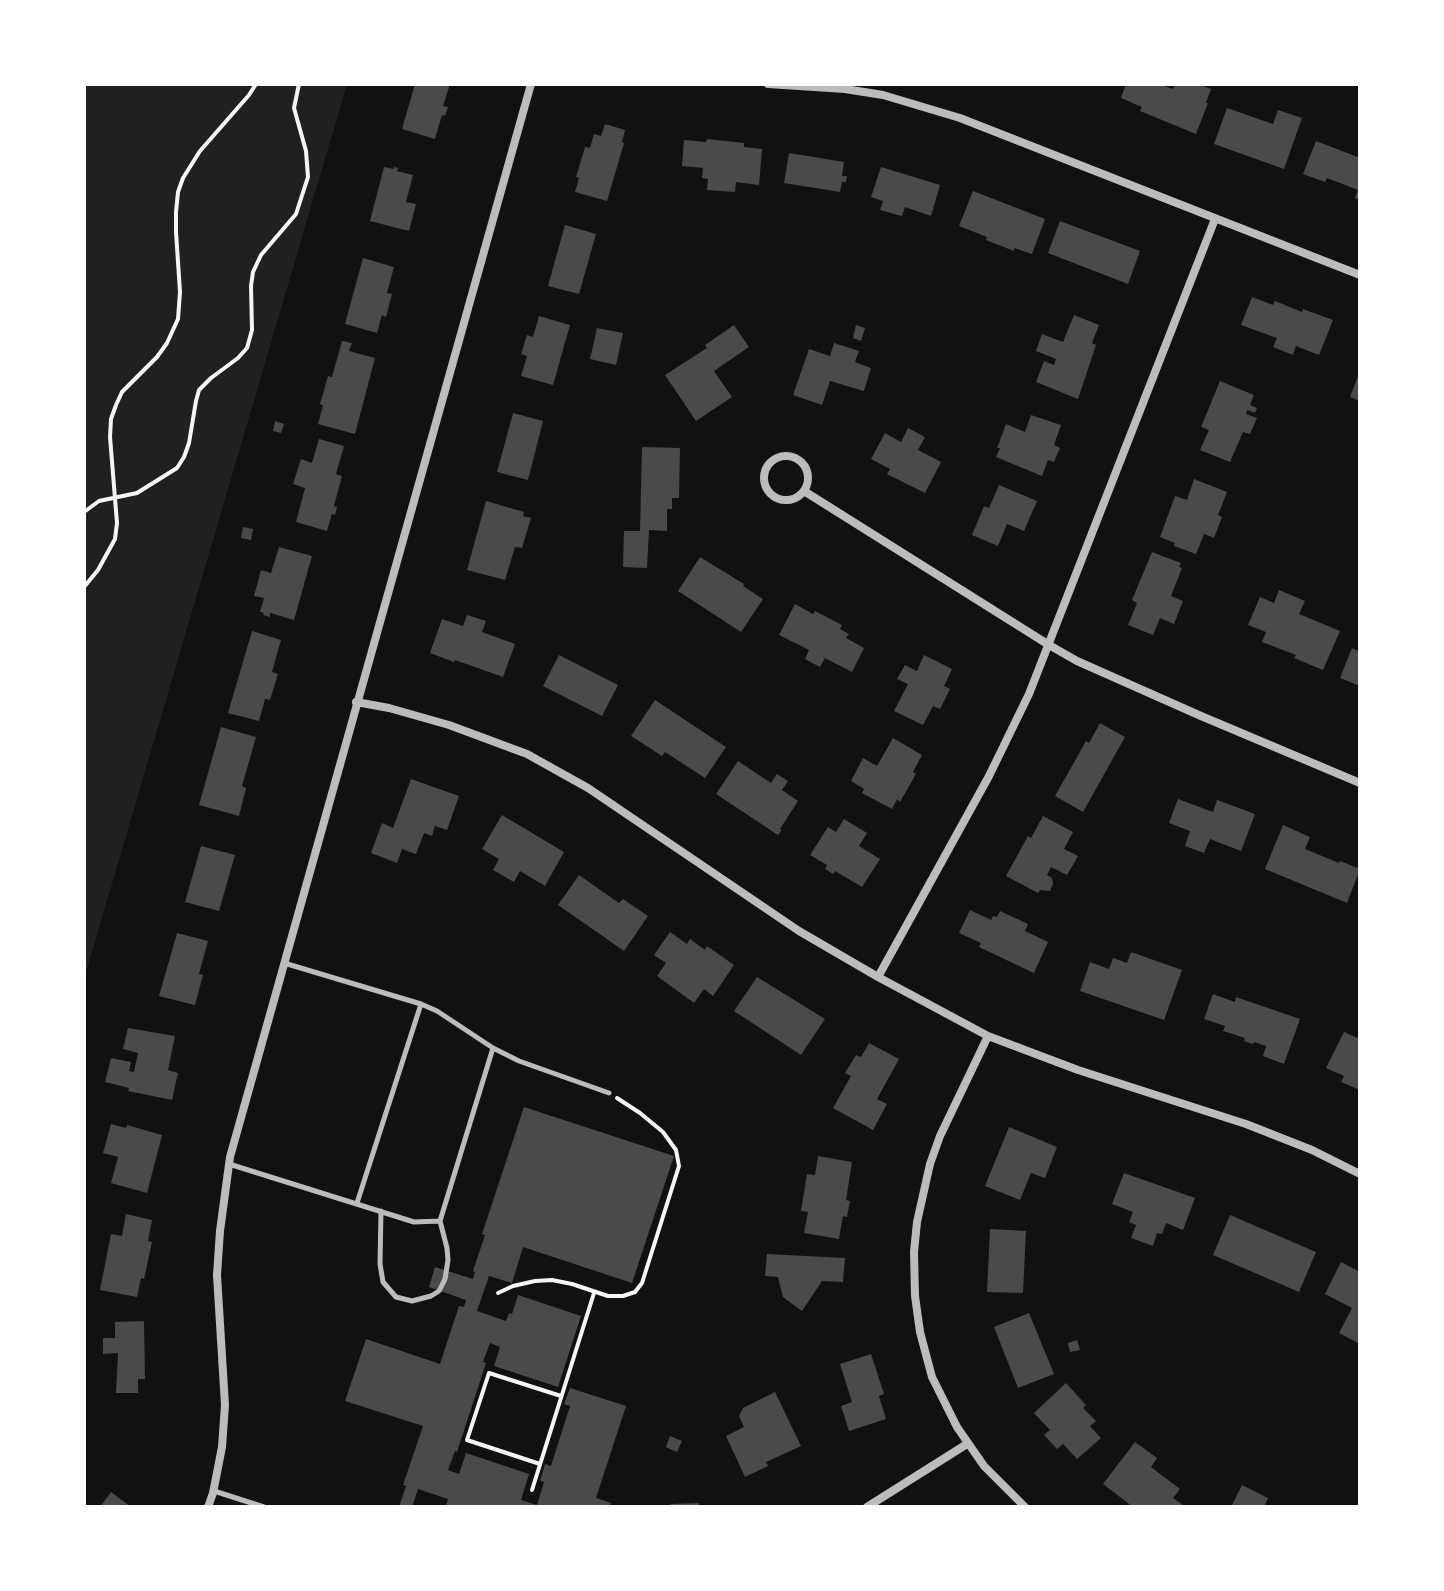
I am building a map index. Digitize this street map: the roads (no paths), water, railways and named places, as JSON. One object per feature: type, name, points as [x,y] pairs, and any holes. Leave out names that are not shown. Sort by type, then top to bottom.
[{"type":"street","points":[[208,1507],[222,1447],[225,1405],[217,1275],[229,1164],[531,84]]},
{"type":"street","points":[[768,84],[883,95],[960,118],[1360,275]]},
{"type":"street","points":[[878,977],[1010,737],[1049,645],[1215,219]]},
{"type":"street","points":[[777,457],[798,459],[807,470],[804,491],[784,500],[771,494],[764,481],[767,467],[777,457]]},
{"type":"street","points":[[804,491],[1077,661],[1360,783]]},
{"type":"street","points":[[356,702],[449,725],[527,754],[588,788],[799,931],[988,1036],[1078,1070],[1246,1124],[1312,1150],[1360,1174]]},
{"type":"street","points":[[988,1036],[940,1136],[930,1164],[917,1222],[915,1296],[920,1332],[932,1377],[967,1444],[1025,1507]]},
{"type":"street","points":[[867,1507],[967,1444]]},
{"type":"lane","points":[[283,963],[421,1004],[519,1061],[609,1093]]},
{"type":"lane","points":[[357,1203],[421,1004]]},
{"type":"lane","points":[[381,1211],[380,1264],[383,1282],[396,1297],[412,1301],[439,1291],[445,1279],[448,1260],[440,1221],[493,1048]]},
{"type":"lane","points":[[229,1164],[414,1222],[440,1221]]},
{"type":"lane","points":[[213,1490],[264,1507]]}]
